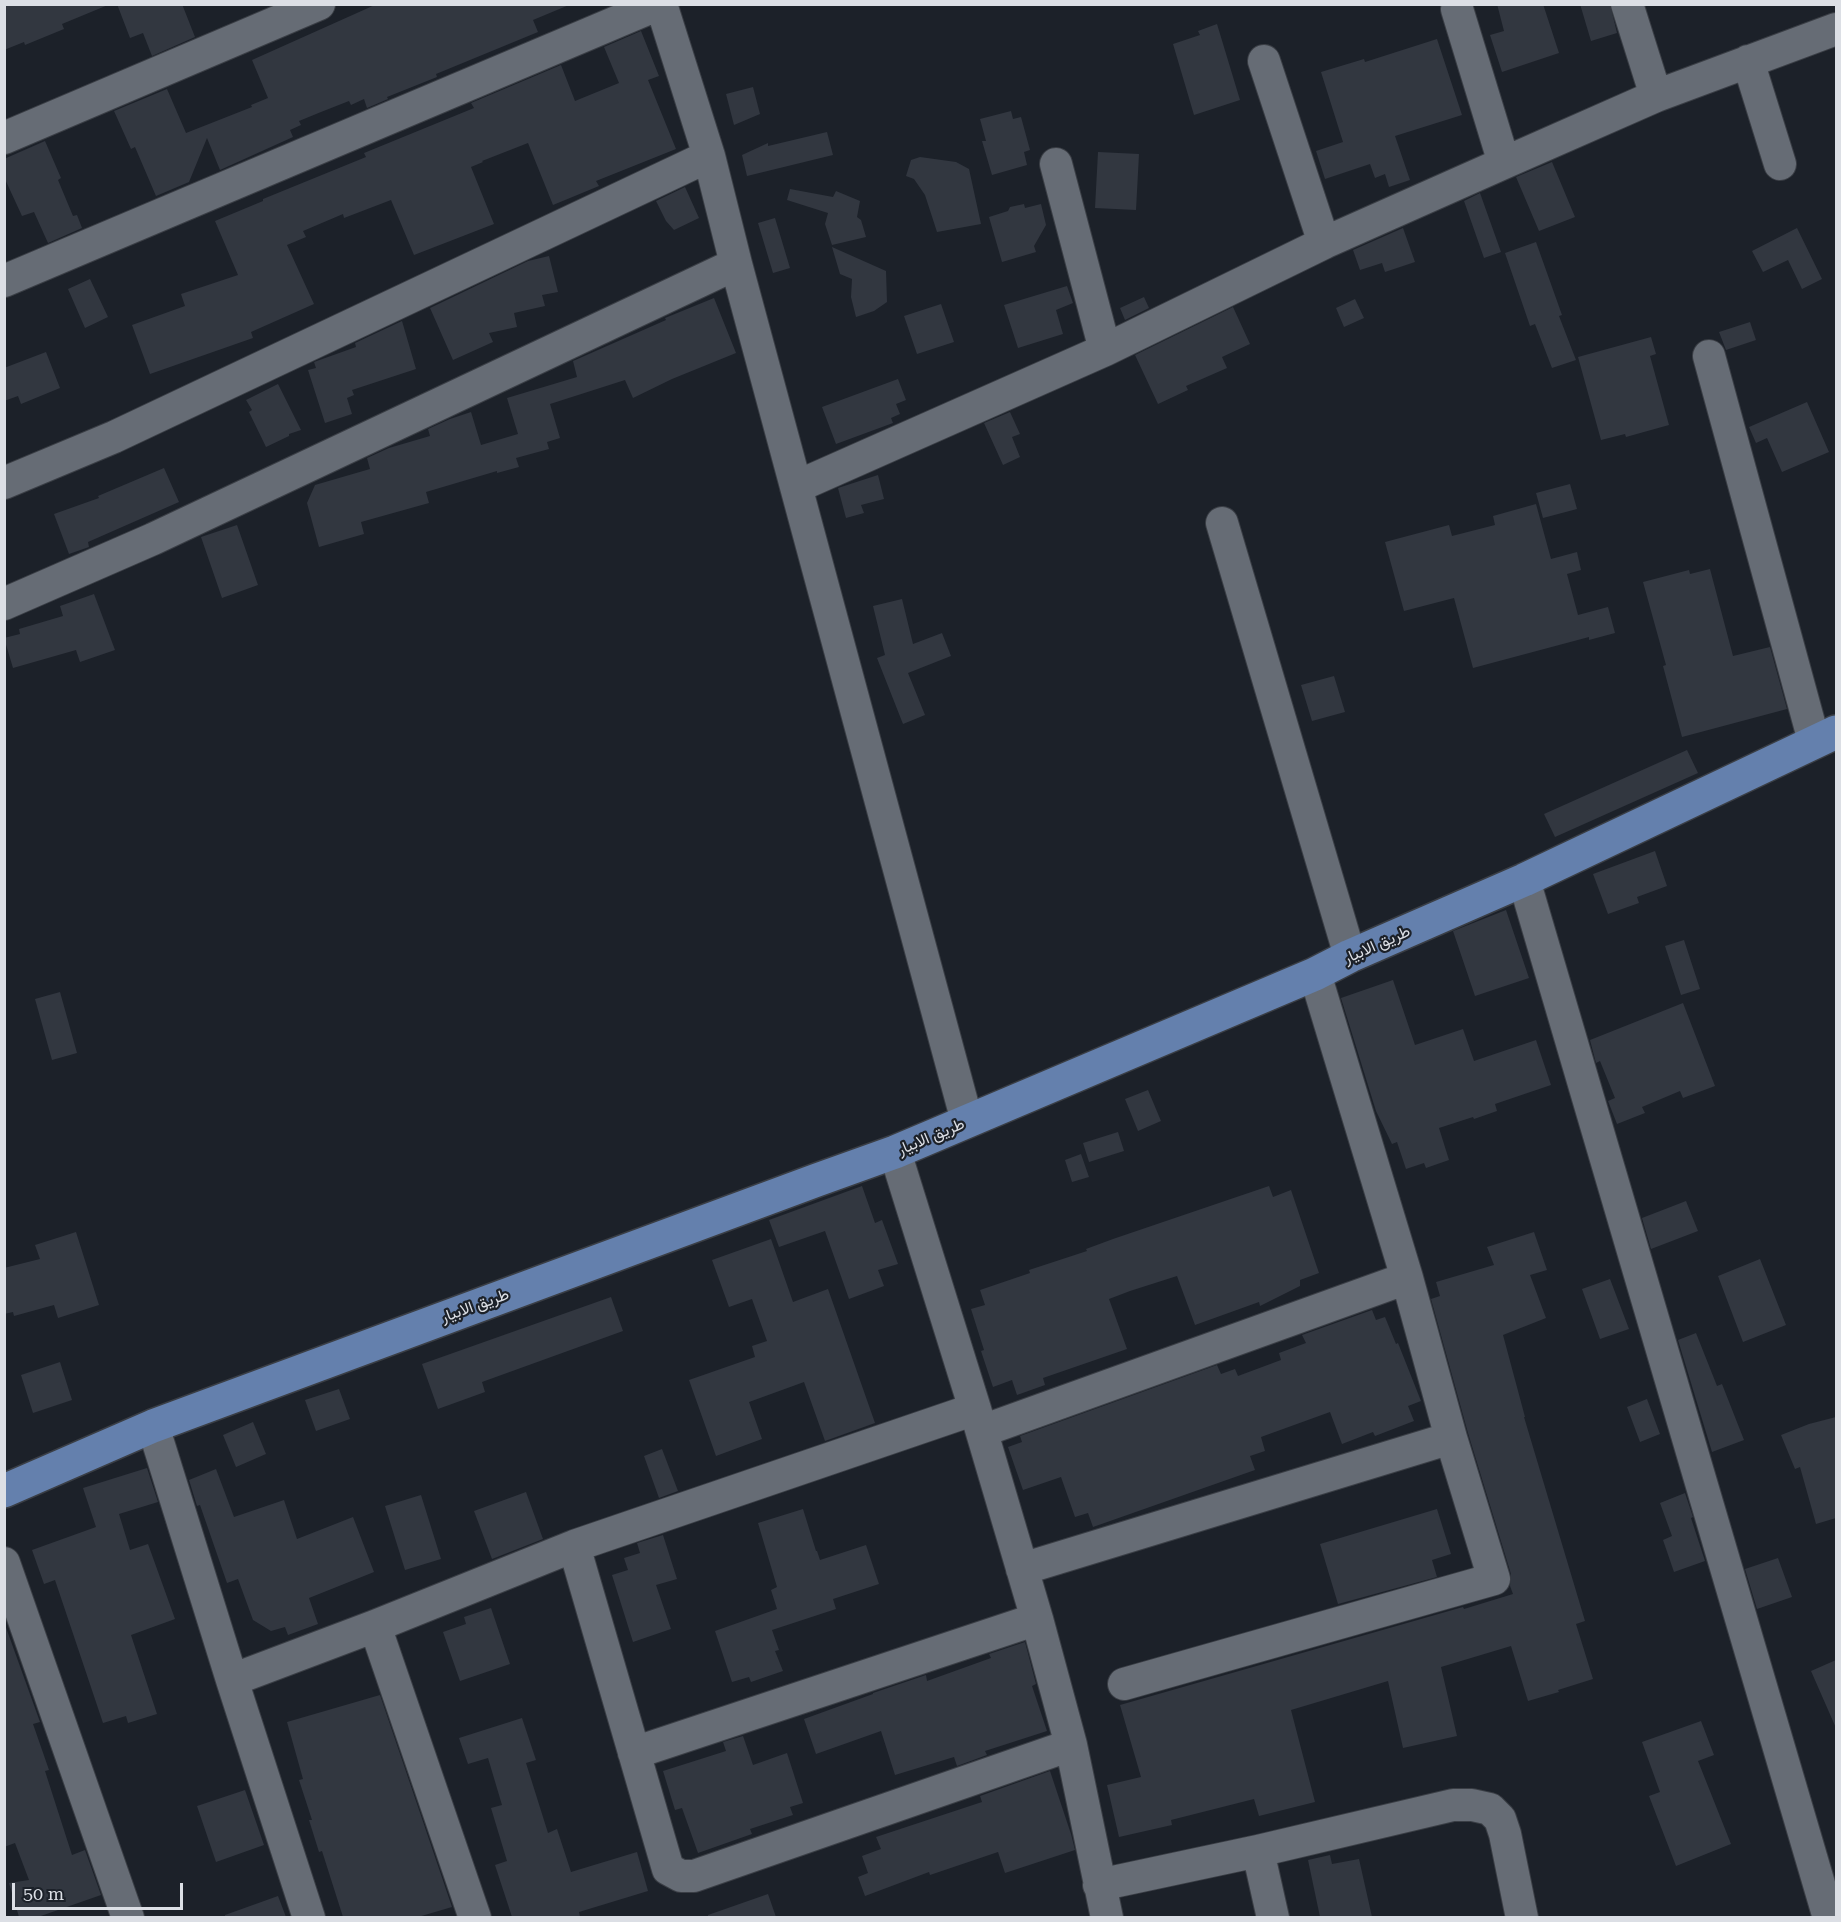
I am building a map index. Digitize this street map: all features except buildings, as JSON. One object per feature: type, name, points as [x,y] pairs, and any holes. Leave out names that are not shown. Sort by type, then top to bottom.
[{"type":"main road","name":"طريق الابيار","points":[[4,1491],[153,1426],[895,1152],[1315,974],[1350,956],[1524,880],[1825,736]]},
{"type":"street","points":[[4,281],[660,4],[709,156],[736,264],[967,1121]]},
{"type":"street","points":[[1627,4],[1656,96]]},
{"type":"street","points":[[4,138],[305,7]]},
{"type":"street","points":[[1457,9],[1504,163]]},
{"type":"street","points":[[796,487],[1105,350],[1324,243],[1656,96],[1836,29]]},
{"type":"street","points":[[1264,61],[1324,243]]},
{"type":"street","points":[[1748,61],[1780,164]]},
{"type":"street","points":[[4,483],[114,437],[709,156]]},
{"type":"street","points":[[1056,164],[1105,350]]},
{"type":"street","points":[[4,604],[153,539],[736,264]]},
{"type":"street","points":[[1709,356],[1825,736]]},
{"type":"street","points":[[1222,523],[1350,956]]},
{"type":"street","points":[[1524,880],[1828,1917]]},
{"type":"street","points":[[1124,1684],[1494,1579],[1451,1438],[1407,1278],[1315,974]]},
{"type":"street","points":[[895,1152],[979,1420],[1037,1619],[1071,1745],[1107,1917]]},
{"type":"street","points":[[232,1680],[375,1626],[574,1546],[979,1420],[1407,1278]]},
{"type":"street","points":[[153,1426],[309,1917]]},
{"type":"street","points":[[1022,1569],[1451,1438]]},
{"type":"street","points":[[574,1546],[668,1869],[681,1876],[694,1876],[1071,1745]]},
{"type":"street","points":[[4,1563],[128,1917]]},
{"type":"street","points":[[634,1753],[1037,1619]]},
{"type":"street","points":[[375,1626],[475,1917]]},
{"type":"street","points":[[1099,1885],[1258,1851],[1453,1805],[1472,1805],[1490,1809],[1500,1818],[1522,1917]]},
{"type":"street","points":[[1258,1851],[1273,1917]]}]
